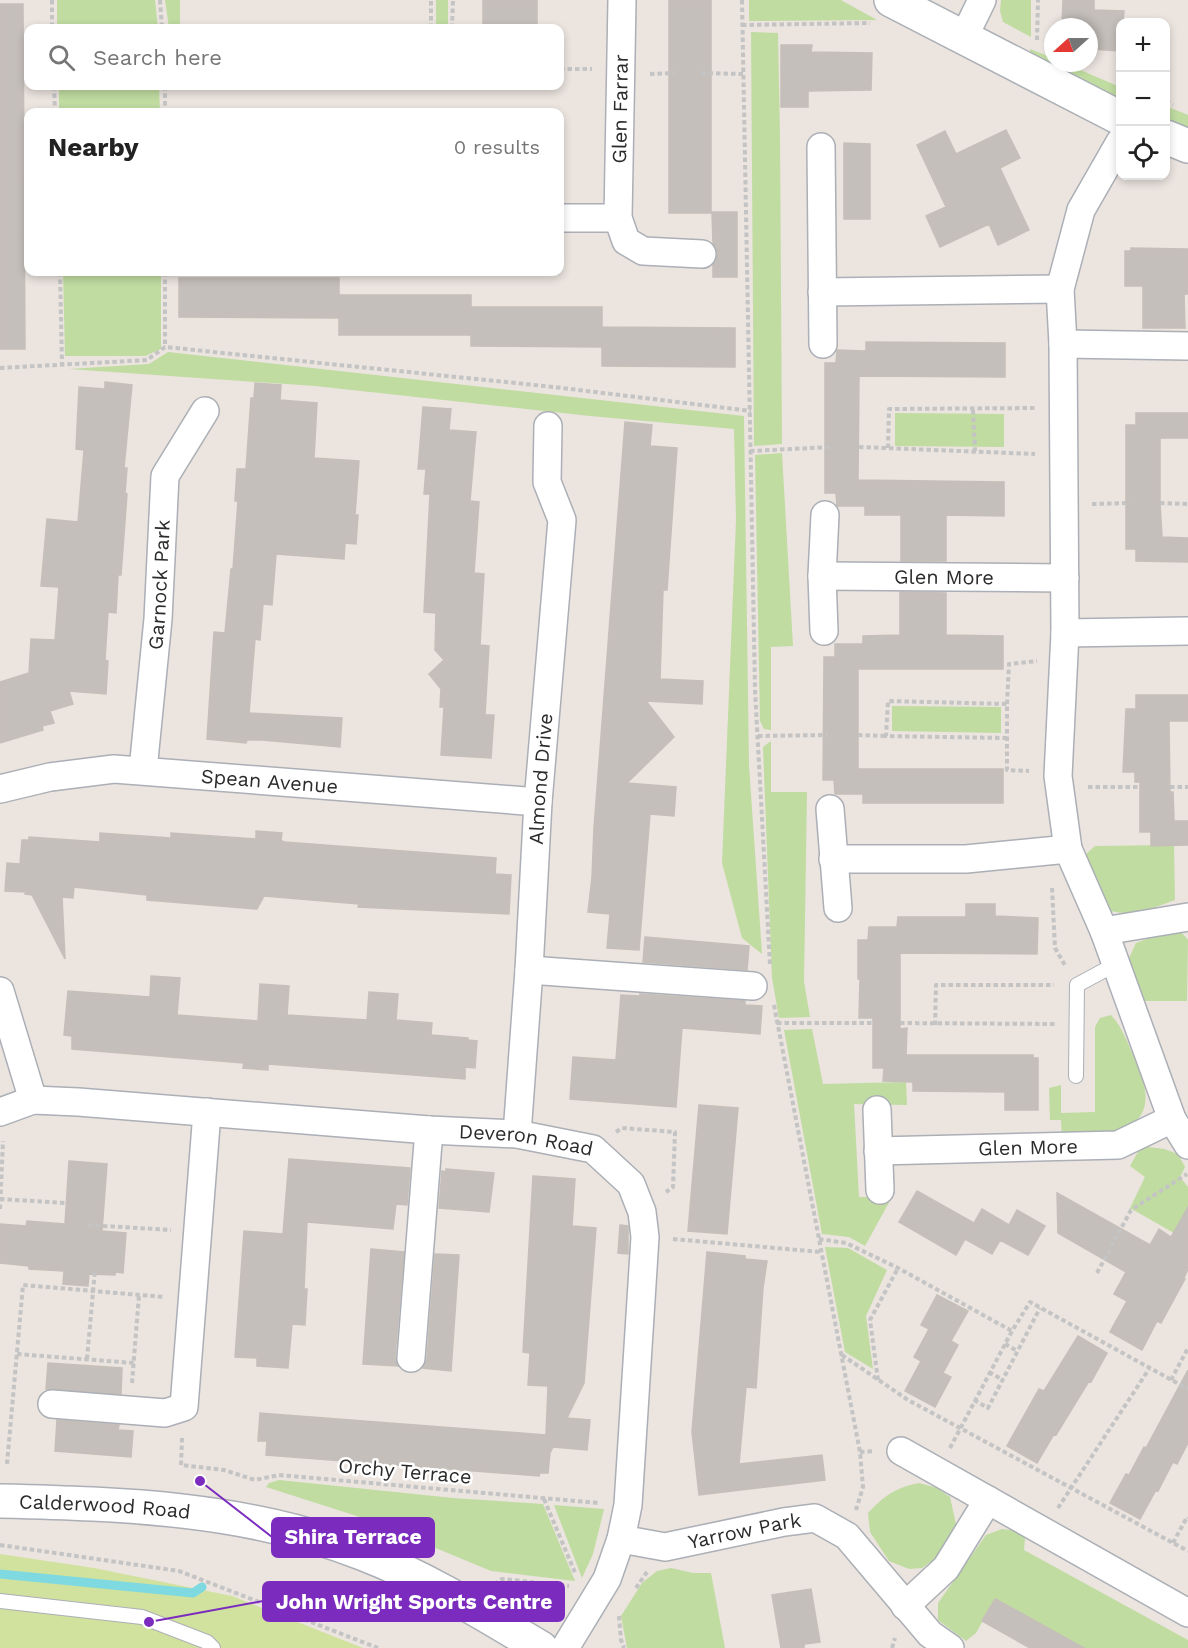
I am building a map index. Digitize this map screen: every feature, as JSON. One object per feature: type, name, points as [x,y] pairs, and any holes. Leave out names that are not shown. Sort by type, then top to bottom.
[{"type":"street","name":"Glen Farrar","points":[[622,0],[618,218],[626,241],[643,251],[702,254]]},
{"type":"street","points":[[963,39],[982,0]]},
{"type":"street","points":[[899,4],[1116,116]]},
{"type":"street","points":[[1170,139],[1188,146]]},
{"type":"street","points":[[821,147],[823,344]]},
{"type":"street","points":[[1116,149],[1081,210],[1060,289],[1064,344],[1065,633],[1058,776],[1059,850],[1104,931],[1172,1119],[1188,1145]]},
{"type":"street","points":[[564,218],[618,218]]},
{"type":"street","points":[[822,291],[1060,289]]},
{"type":"street","points":[[1064,344],[1188,346]]},
{"type":"street","name":"Garnock Park","points":[[143,770],[158,619],[165,476],[206,411]]},
{"type":"street","name":"Almond Drive","points":[[517,1134],[538,802],[562,520],[547,482],[548,426]]},
{"type":"street","points":[[824,631],[822,576],[825,515]]},
{"type":"street","name":"Glen More","points":[[822,576],[1065,578]]},
{"type":"street","points":[[1065,633],[1188,631]]},
{"type":"street","name":"Spean Avenue","points":[[0,789],[50,777],[114,769],[538,802]]},
{"type":"street","points":[[830,809],[838,908]]},
{"type":"street","points":[[833,859],[966,859],[1059,850]]},
{"type":"street","points":[[1104,931],[1188,917]]},
{"type":"street","points":[[529,970],[761,979]]},
{"type":"street","points":[[0,991],[33,1100]]},
{"type":"street","name":"Deveron Road","points":[[2,1112],[33,1100],[429,1130],[517,1134],[593,1149],[631,1184],[644,1224],[628,1505],[621,1539],[607,1579],[589,1592],[565,1648]]},
{"type":"street","points":[[877,1110],[880,1190]]},
{"type":"street","points":[[52,1404],[165,1413],[184,1407],[207,1112]]},
{"type":"street","name":"Glen More","points":[[878,1151],[1118,1145],[1172,1119]]},
{"type":"street","points":[[411,1358],[429,1130]]},
{"type":"street","points":[[901,1451],[1188,1613]]},
{"type":"street","points":[[905,1606],[946,1568],[988,1500]]},
{"type":"street","name":"Calderwood Road","points":[[0,1501],[147,1507],[206,1513],[271,1525],[324,1539],[365,1554],[466,1603],[542,1648]]},
{"type":"street","name":"Yarrow Park","points":[[621,1539],[664,1548],[784,1522],[815,1518],[847,1536],[930,1634],[950,1648]]},
{"type":"lane","points":[[1076,1077],[1077,985],[1116,964]]},
{"type":"lane","points":[[0,1601],[142,1617],[207,1642],[213,1648]]},
{"type":"path","points":[[52,0],[52,24]]},
{"type":"path","points":[[160,0],[162,24]]},
{"type":"path","points":[[431,0],[431,24]]},
{"type":"path","points":[[452,24],[453,0]]},
{"type":"path","points":[[742,0],[761,979]]},
{"type":"path","points":[[1037,47],[1038,0]]},
{"type":"path","points":[[742,25],[884,23],[899,4]]},
{"type":"path","points":[[701,73],[743,74]]},
{"type":"path","points":[[54,90],[55,108]]},
{"type":"path","points":[[165,90],[165,108]]},
{"type":"path","points":[[60,276],[62,365]]},
{"type":"path","points":[[165,276],[165,347]]},
{"type":"path","points":[[0,368],[147,360],[165,347],[554,387],[751,411]]},
{"type":"path","points":[[888,448],[889,409],[973,410],[1064,407]]},
{"type":"path","points":[[973,410],[975,451]]},
{"type":"path","points":[[750,451],[832,447]]},
{"type":"path","points":[[859,447],[1064,456]]},
{"type":"path","points":[[1065,504],[1130,503]]},
{"type":"path","points":[[1160,503],[1188,504]]},
{"type":"path","points":[[1058,776],[1042,777],[1035,772],[1007,770],[1006,704],[1009,664],[1063,661]]},
{"type":"path","points":[[886,736],[888,701],[1006,704]]},
{"type":"path","points":[[758,736],[828,735]]},
{"type":"path","points":[[858,735],[1006,738]]},
{"type":"path","points":[[1096,787],[1140,787]]},
{"type":"path","points":[[1170,787],[1188,787]]},
{"type":"path","points":[[1059,850],[1055,948],[1077,985]]},
{"type":"path","points":[[935,1025],[936,985],[1077,985]]},
{"type":"path","points":[[774,1004],[860,1452],[863,1487],[847,1536]]},
{"type":"path","points":[[777,1023],[873,1023]]},
{"type":"path","points":[[900,1023],[1078,1025]]},
{"type":"path","points":[[0,1209],[2,1112]]},
{"type":"path","points":[[593,1149],[622,1128],[675,1132],[673,1187],[644,1224],[821,1252]]},
{"type":"path","points":[[1097,1273],[1131,1210],[1188,1174]]},
{"type":"path","points":[[0,1198],[66,1203]]},
{"type":"path","points":[[88,1225],[198,1232]]},
{"type":"path","points":[[818,1239],[846,1243],[898,1268],[1012,1331]]},
{"type":"path","points":[[878,1381],[870,1320],[898,1268]]},
{"type":"path","points":[[87,1359],[95,1270]]},
{"type":"path","points":[[7,1464],[23,1286],[192,1299]]},
{"type":"path","points":[[129,1410],[139,1295]]},
{"type":"path","points":[[939,1473],[959,1428],[1030,1302],[1187,1388]]},
{"type":"path","points":[[974,1400],[988,1408],[1040,1308]]},
{"type":"path","points":[[1005,1344],[1017,1352]]},
{"type":"path","points":[[1171,1380],[1188,1348]]},
{"type":"path","points":[[17,1354],[134,1363]]},
{"type":"path","points":[[841,1354],[908,1400],[1188,1551]]},
{"type":"path","points":[[1044,1532],[1070,1488],[1149,1368]]},
{"type":"path","points":[[989,1372],[1003,1380]]},
{"type":"path","name":"Orchy Terrace","points":[[181,1465],[224,1470],[255,1480],[279,1475],[628,1505]]},
{"type":"path","points":[[544,1498],[589,1592]]},
{"type":"path","points":[[1173,1543],[1188,1516]]},
{"type":"path","points":[[0,1545],[179,1571],[378,1648]]},
{"type":"path","points":[[632,1595],[664,1548]]},
{"type":"path","points":[[466,1603],[502,1579],[589,1592],[619,1613],[621,1640],[624,1648]]},
{"type":"green space","points":[[57,0],[155,0],[158,24],[57,24]]},
{"type":"green space","points":[[165,0],[180,0],[180,24],[168,24]]},
{"type":"green space","points":[[436,0],[448,0],[448,24],[436,24]]},
{"type":"green space","points":[[749,0],[841,0],[877,20],[749,21]]},
{"type":"green space","points":[[1001,0],[1031,0],[1031,37],[1003,22],[1000,11]]},
{"type":"green space","points":[[751,32],[778,33],[780,136],[782,444],[754,446]]},
{"type":"green space","points":[[1030,49],[1044,54],[1044,62],[1030,55]]},
{"type":"green space","points":[[1064,72],[1085,72],[1116,85],[1116,98]]},
{"type":"green space","points":[[59,90],[159,90],[160,108],[59,108]]},
{"type":"green space","points":[[1170,108],[1188,115],[1188,131],[1170,123]]},
{"type":"green space","points":[[63,276],[161,276],[161,349],[145,356],[65,356]]},
{"type":"green space","points":[[168,352],[744,416],[749,765],[762,954],[742,938],[722,863],[736,520],[734,429],[315,386],[69,369],[149,364]]},
{"type":"green space","points":[[895,413],[1004,414],[1004,447],[895,446]]},
{"type":"green space","points":[[782,453],[793,646],[771,647],[771,730],[764,729],[760,721],[755,455]]},
{"type":"green space","points":[[892,706],[1001,707],[1001,733],[892,731]]},
{"type":"green space","points":[[771,741],[771,792],[807,792],[804,982],[810,1017],[779,1018],[772,978],[763,747]]},
{"type":"green space","points":[[1174,845],[1175,900],[1134,915],[1110,911],[1095,888],[1086,854],[1095,846]]},
{"type":"green space","points":[[1173,929],[1182,933],[1188,940],[1187,1001],[1142,1001],[1128,960],[1136,943]]},
{"type":"green space","points":[[1111,1015],[1123,1032],[1144,1087],[1145,1104],[1140,1117],[1130,1126],[1116,1132],[1062,1140],[1061,1120],[1050,1120],[1049,1088],[1061,1085],[1061,1113],[1095,1112],[1095,1027],[1100,1018]]},
{"type":"green space","points":[[812,1029],[823,1084],[906,1082],[907,1105],[854,1104],[859,1197],[892,1197],[865,1246],[849,1237],[822,1234],[784,1030]]},
{"type":"green space","points":[[1148,1147],[1178,1154],[1185,1167],[1180,1177],[1188,1187],[1188,1241],[1130,1208],[1145,1177],[1130,1166],[1139,1150]]},
{"type":"green space","points":[[825,1247],[848,1248],[887,1270],[866,1316],[873,1369],[845,1352]]},
{"type":"green space","points":[[279,1480],[453,1498],[543,1504],[575,1581],[491,1571],[366,1519],[266,1487],[269,1483]]},
{"type":"green space","points":[[919,1483],[937,1488],[950,1497],[956,1524],[948,1544],[932,1561],[922,1568],[909,1569],[889,1561],[870,1532],[868,1513],[891,1493]]},
{"type":"green space","points":[[554,1505],[604,1509],[593,1554],[582,1578]]},
{"type":"green space","points":[[1002,1529],[1019,1531],[1025,1539],[1024,1550],[1188,1640],[1188,1648],[1083,1648],[995,1599],[976,1633],[966,1641],[938,1620],[938,1603],[986,1535]]},
{"type":"green space","points":[[0,1554],[94,1568],[232,1596],[363,1648],[0,1648]]},
{"type":"green space","points":[[671,1568],[693,1573],[711,1573],[725,1648],[627,1648],[621,1616],[642,1583],[657,1571]]},
{"type":"building","points":[[483,0],[537,0],[537,24],[483,24]]},
{"type":"building","points":[[669,0],[711,0],[711,213],[669,213]]},
{"type":"building","points":[[1063,0],[1094,0],[1094,10],[1124,11],[1123,18],[1116,18],[1116,51],[1098,49],[1098,18],[1062,18]]},
{"type":"building","points":[[0,4],[23,4],[25,349],[0,349]]},
{"type":"building","points":[[781,45],[812,45],[811,52],[872,53],[871,90],[808,91],[808,107],[781,107]]},
{"type":"building","points":[[1006,130],[1020,158],[1000,168],[1029,230],[998,245],[989,224],[940,247],[926,216],[946,207],[917,145],[945,131],[956,154]]},
{"type":"building","points":[[844,143],[870,144],[870,219],[844,219]]},
{"type":"building","points":[[712,212],[737,212],[737,277],[713,277],[713,265],[718,254],[713,243]]},
{"type":"building","points":[[1131,248],[1188,249],[1188,294],[1184,294],[1185,328],[1143,328],[1143,286],[1125,286],[1125,251],[1131,251]]},
{"type":"building","points":[[179,278],[339,278],[339,295],[471,295],[471,307],[602,307],[602,327],[735,328],[735,367],[602,366],[602,347],[471,346],[471,335],[339,335],[339,318],[179,317]]},
{"type":"building","points":[[866,342],[1005,343],[1005,377],[859,376],[858,480],[1004,482],[1004,516],[946,515],[946,561],[901,561],[901,515],[865,515],[865,506],[837,506],[836,493],[825,493],[825,363],[836,363],[837,350],[866,351]]},
{"type":"building","points":[[105,382],[132,385],[124,468],[127,468],[125,493],[127,494],[121,575],[118,575],[116,613],[108,612],[105,660],[108,661],[106,694],[69,691],[73,704],[50,711],[54,723],[42,726],[43,730],[0,743],[0,682],[29,673],[31,639],[55,640],[59,587],[41,586],[47,519],[78,522],[84,450],[76,449],[79,387],[105,389]]},
{"type":"building","points":[[255,383],[281,385],[280,400],[317,403],[314,458],[359,461],[355,515],[358,515],[356,544],[345,543],[344,559],[276,554],[272,605],[263,604],[260,640],[255,639],[249,713],[342,718],[340,747],[262,740],[247,740],[246,743],[207,739],[214,632],[225,633],[238,501],[235,501],[237,469],[246,469],[251,398],[254,398]]},
{"type":"building","points":[[423,407],[451,409],[449,430],[476,432],[470,501],[479,502],[474,573],[484,574],[480,645],[489,646],[485,715],[494,715],[491,758],[441,755],[444,707],[440,707],[441,689],[429,674],[444,660],[435,650],[436,613],[424,612],[430,494],[424,494],[426,469],[418,469]]},
{"type":"building","points":[[1136,413],[1188,413],[1188,438],[1160,438],[1160,503],[1162,537],[1188,538],[1188,562],[1136,561],[1136,549],[1126,549],[1126,425],[1136,425]]},
{"type":"building","points":[[625,422],[652,425],[650,446],[677,448],[667,590],[663,590],[660,679],[703,681],[702,704],[646,701],[674,737],[627,783],[676,787],[674,816],[650,814],[639,950],[607,948],[610,914],[588,912]]},
{"type":"building","points":[[900,592],[946,593],[946,635],[1003,636],[1003,669],[858,669],[858,769],[1003,769],[1003,803],[863,803],[863,794],[835,794],[834,780],[823,780],[824,657],[835,657],[835,644],[863,644],[863,636],[900,635]]},
{"type":"building","points":[[1136,695],[1188,695],[1188,721],[1169,721],[1170,792],[1173,792],[1174,821],[1188,821],[1188,845],[1151,846],[1151,832],[1140,832],[1140,782],[1135,782],[1135,772],[1123,772],[1126,709],[1136,709]]},
{"type":"building","points":[[256,831],[282,833],[281,840],[284,842],[496,858],[495,874],[511,875],[509,914],[358,907],[359,904],[264,896],[257,909],[147,900],[147,895],[74,887],[73,898],[62,897],[65,959],[32,895],[25,894],[26,892],[5,891],[7,863],[20,864],[22,840],[29,840],[29,837],[100,842],[100,833],[171,838],[171,833],[256,839]]},
{"type":"building","points":[[966,904],[995,904],[995,916],[1038,918],[1037,954],[900,953],[900,1029],[907,1028],[906,1055],[1033,1055],[1033,1058],[1038,1058],[1038,1110],[1005,1110],[1005,1092],[913,1091],[913,1082],[883,1081],[884,1068],[873,1068],[873,1018],[859,1018],[858,940],[868,940],[869,927],[897,927],[898,917],[966,917]]},
{"type":"building","points":[[645,937],[749,946],[747,970],[643,962]]},
{"type":"building","points":[[151,976],[180,978],[177,1015],[258,1021],[260,984],[289,986],[287,1015],[367,1020],[369,992],[398,994],[396,1020],[432,1023],[431,1035],[468,1038],[468,1040],[477,1041],[475,1068],[465,1067],[465,1079],[268,1064],[268,1070],[243,1068],[244,1063],[72,1049],[72,1036],[64,1035],[68,991],[150,997]]},
{"type":"building","points":[[640,994],[745,1001],[745,1005],[762,1006],[760,1034],[682,1028],[676,1107],[570,1099],[573,1057],[616,1060],[621,995],[640,996]]},
{"type":"building","points":[[699,1105],[738,1108],[727,1234],[688,1231]]},
{"type":"building","points":[[289,1159],[410,1168],[407,1205],[396,1204],[393,1229],[307,1222],[305,1325],[292,1324],[288,1368],[257,1366],[257,1358],[235,1357],[244,1231],[283,1234]]},
{"type":"building","points":[[69,1161],[107,1164],[102,1231],[126,1233],[123,1273],[89,1274],[88,1286],[63,1284],[64,1271],[29,1269],[29,1266],[0,1263],[0,1224],[26,1226],[27,1221],[65,1224]]},
{"type":"building","points":[[446,1169],[494,1173],[489,1212],[439,1208],[442,1171],[446,1172]]},
{"type":"building","points":[[533,1176],[575,1179],[572,1226],[596,1228],[584,1383],[567,1418],[590,1420],[587,1450],[553,1447],[550,1453],[548,1473],[540,1473],[539,1476],[266,1455],[267,1441],[258,1441],[260,1413],[546,1435],[548,1386],[528,1385],[530,1353],[523,1352]]},
{"type":"building","points":[[917,1191],[974,1223],[982,1209],[1009,1225],[1017,1210],[1045,1226],[1028,1255],[1000,1240],[992,1254],[965,1239],[956,1255],[899,1222]]},
{"type":"building","points":[[1057,1193],[1150,1245],[1159,1229],[1171,1237],[1188,1207],[1188,1269],[1185,1279],[1161,1323],[1157,1321],[1142,1350],[1110,1332],[1127,1301],[1114,1294],[1126,1272],[1058,1233]]},
{"type":"building","points":[[620,1225],[628,1226],[628,1254],[618,1253]]},
{"type":"building","points":[[371,1249],[404,1252],[395,1357],[398,1366],[363,1364]]},
{"type":"building","points":[[707,1252],[767,1261],[756,1388],[746,1387],[739,1464],[822,1455],[825,1480],[699,1495],[692,1432]]},
{"type":"building","points":[[435,1254],[459,1255],[451,1371],[423,1368],[427,1359]]},
{"type":"building","points":[[937,1295],[968,1311],[951,1341],[958,1345],[943,1373],[951,1377],[935,1407],[905,1391],[921,1361],[914,1357],[929,1329],[921,1325]]},
{"type":"building","points":[[1078,1336],[1107,1353],[1091,1382],[1089,1381],[1037,1463],[1007,1446],[1039,1389],[1044,1391]]},
{"type":"building","points":[[48,1363],[122,1368],[121,1394],[46,1389]]},
{"type":"building","points":[[1188,1370],[1188,1443],[1177,1464],[1173,1462],[1140,1519],[1110,1503],[1126,1474],[1129,1475],[1144,1447],[1146,1448]]},
{"type":"building","points":[[57,1420],[119,1425],[118,1430],[133,1431],[131,1457],[55,1451]]},
{"type":"building","points":[[811,1589],[820,1642],[804,1644],[804,1648],[781,1648],[772,1595]]},
{"type":"building","points":[[995,1599],[1084,1648],[1030,1648],[982,1621]]},
{"type":"waterway","points":[[0,1574],[193,1593],[202,1587]]},
{"type":"place","name":"Shira Terrace","points":[[200,1481]]},
{"type":"place","name":"John Wright Sports Centre","points":[[149,1622]]}]
